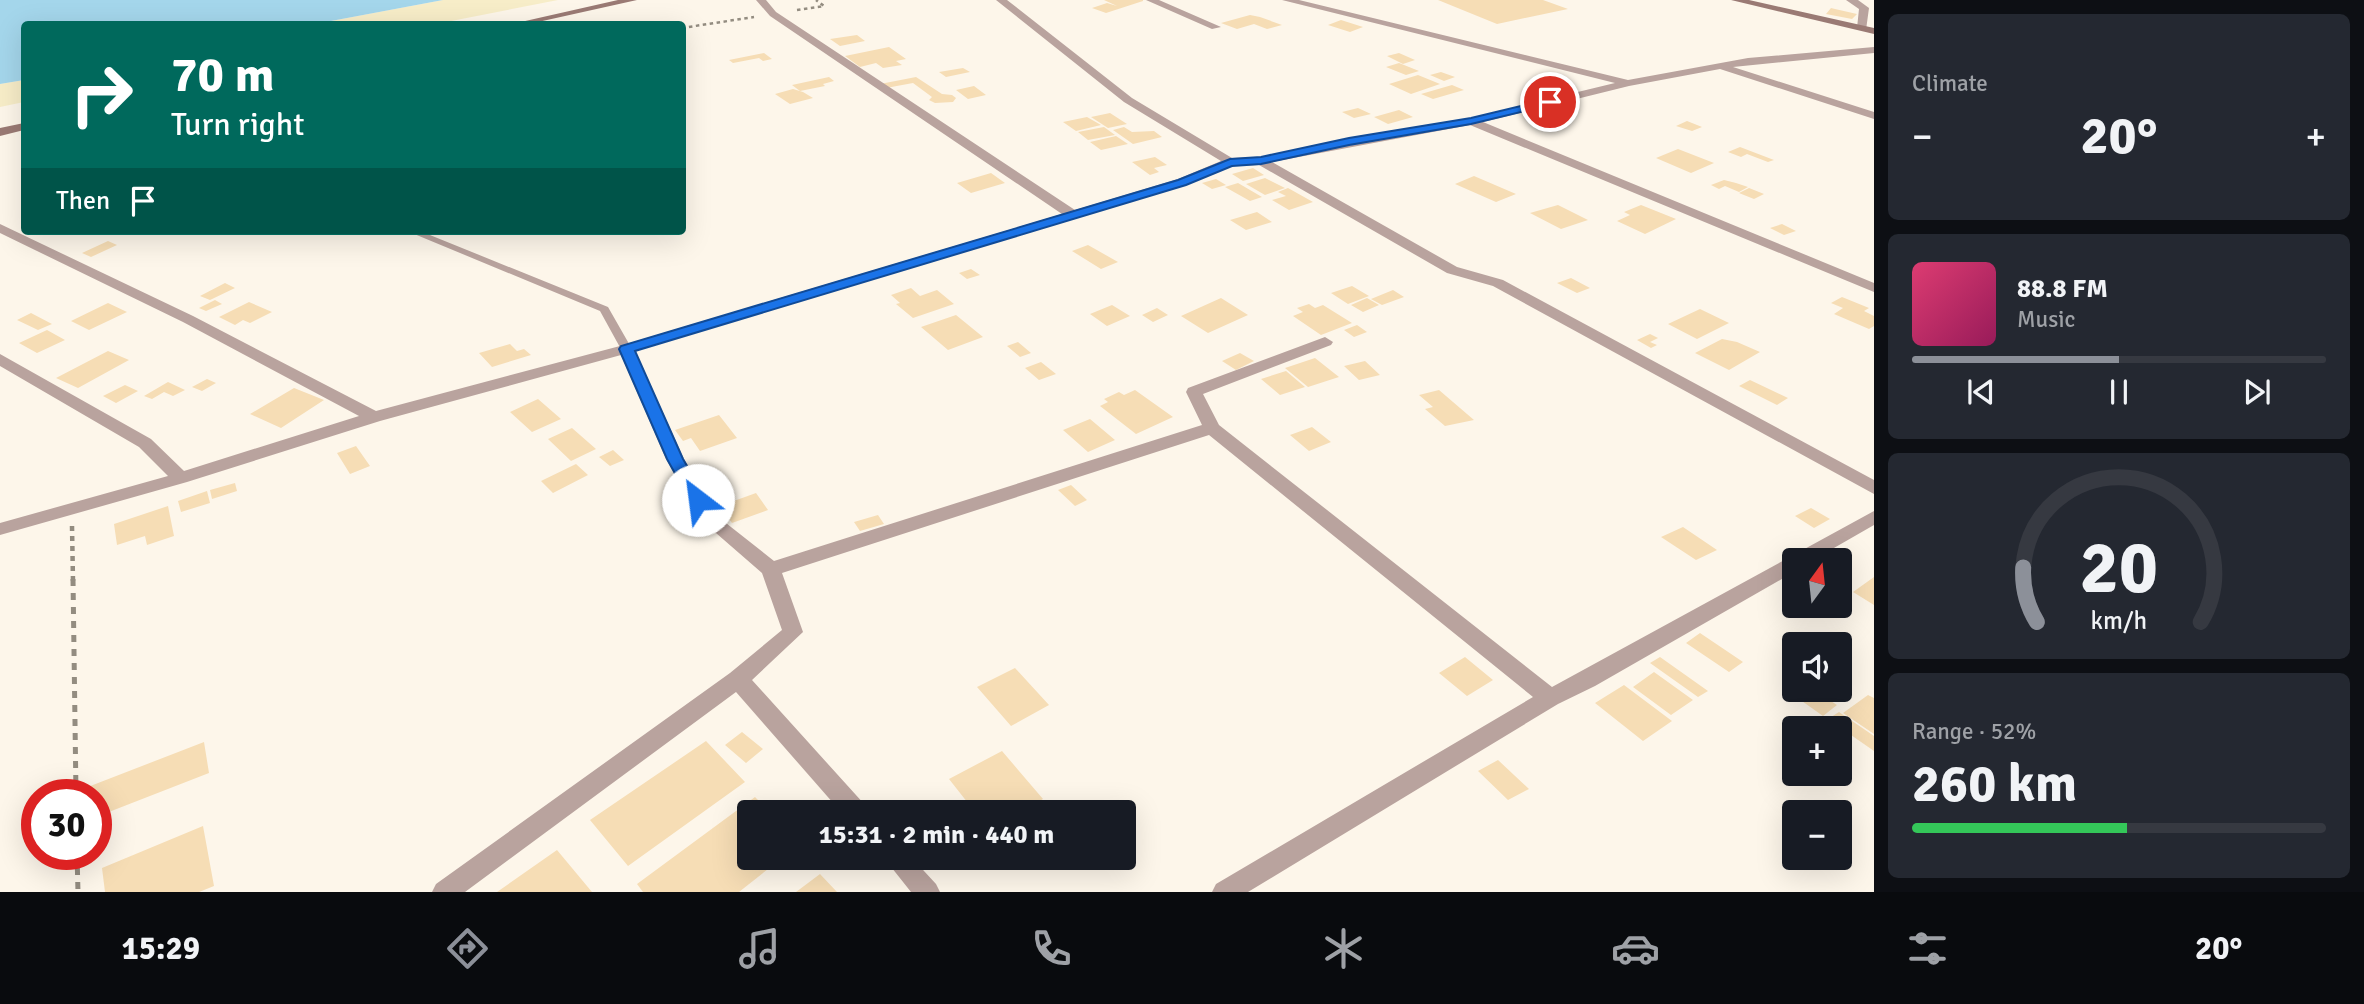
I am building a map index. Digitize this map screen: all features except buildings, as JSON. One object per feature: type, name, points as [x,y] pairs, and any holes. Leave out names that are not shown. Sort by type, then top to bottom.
[{"type":"main road","points":[[531,21],[632,0]]},
{"type":"main road","points":[[1736,0],[1874,31]]},
{"type":"main road","points":[[0,132],[21,128]]},
{"type":"street","points":[[761,0],[773,14],[1073,215]]},
{"type":"street","points":[[1001,0],[1128,100],[1230,162]]},
{"type":"street","points":[[1151,0],[1216,27]]},
{"type":"street","points":[[1287,0],[1629,83]]},
{"type":"street","points":[[1851,0],[1869,8],[1862,28]]},
{"type":"street","points":[[0,528],[71,511],[374,416],[626,349],[1182,183],[1230,162],[1261,161],[1349,142],[1471,121],[1629,83],[1719,66],[1874,50]]},
{"type":"street","points":[[1719,66],[1874,116]]},
{"type":"street","points":[[1471,121],[1874,288]]},
{"type":"street","points":[[1261,161],[1452,270],[1498,283],[1874,488]]},
{"type":"street","points":[[0,228],[188,319],[374,416]]},
{"type":"street","points":[[1325,342],[1194,393],[1212,428],[1550,698]]},
{"type":"street","points":[[445,892],[738,679],[793,632],[771,569],[710,520],[675,459],[626,349]]},
{"type":"street","points":[[0,359],[145,443],[181,478]]},
{"type":"street","points":[[771,569],[1212,428]]},
{"type":"street","points":[[1819,548],[1874,517]]},
{"type":"street","points":[[1224,892],[1550,698],[1587,680],[1782,570]]},
{"type":"street","points":[[738,679],[845,800]]},
{"type":"street","points":[[907,870],[927,892]]},
{"type":"lane","points":[[422,235],[604,309],[626,349]]},
{"type":"path","points":[[71,511],[76,779]]},
{"type":"path","points":[[77,870],[78,892]]},
{"type":"sand","points":[[443,0],[558,0],[451,21],[331,21]]},
{"type":"sand","points":[[21,80],[21,103],[0,107],[0,84]]},
{"type":"water","points":[[0,0],[443,0],[331,21],[21,21],[21,80],[0,84]]},
{"type":"route","points":[[698,500],[675,459],[626,349],[1182,183],[1230,162],[1261,161],[1349,142],[1471,121],[1550,102]]}]
